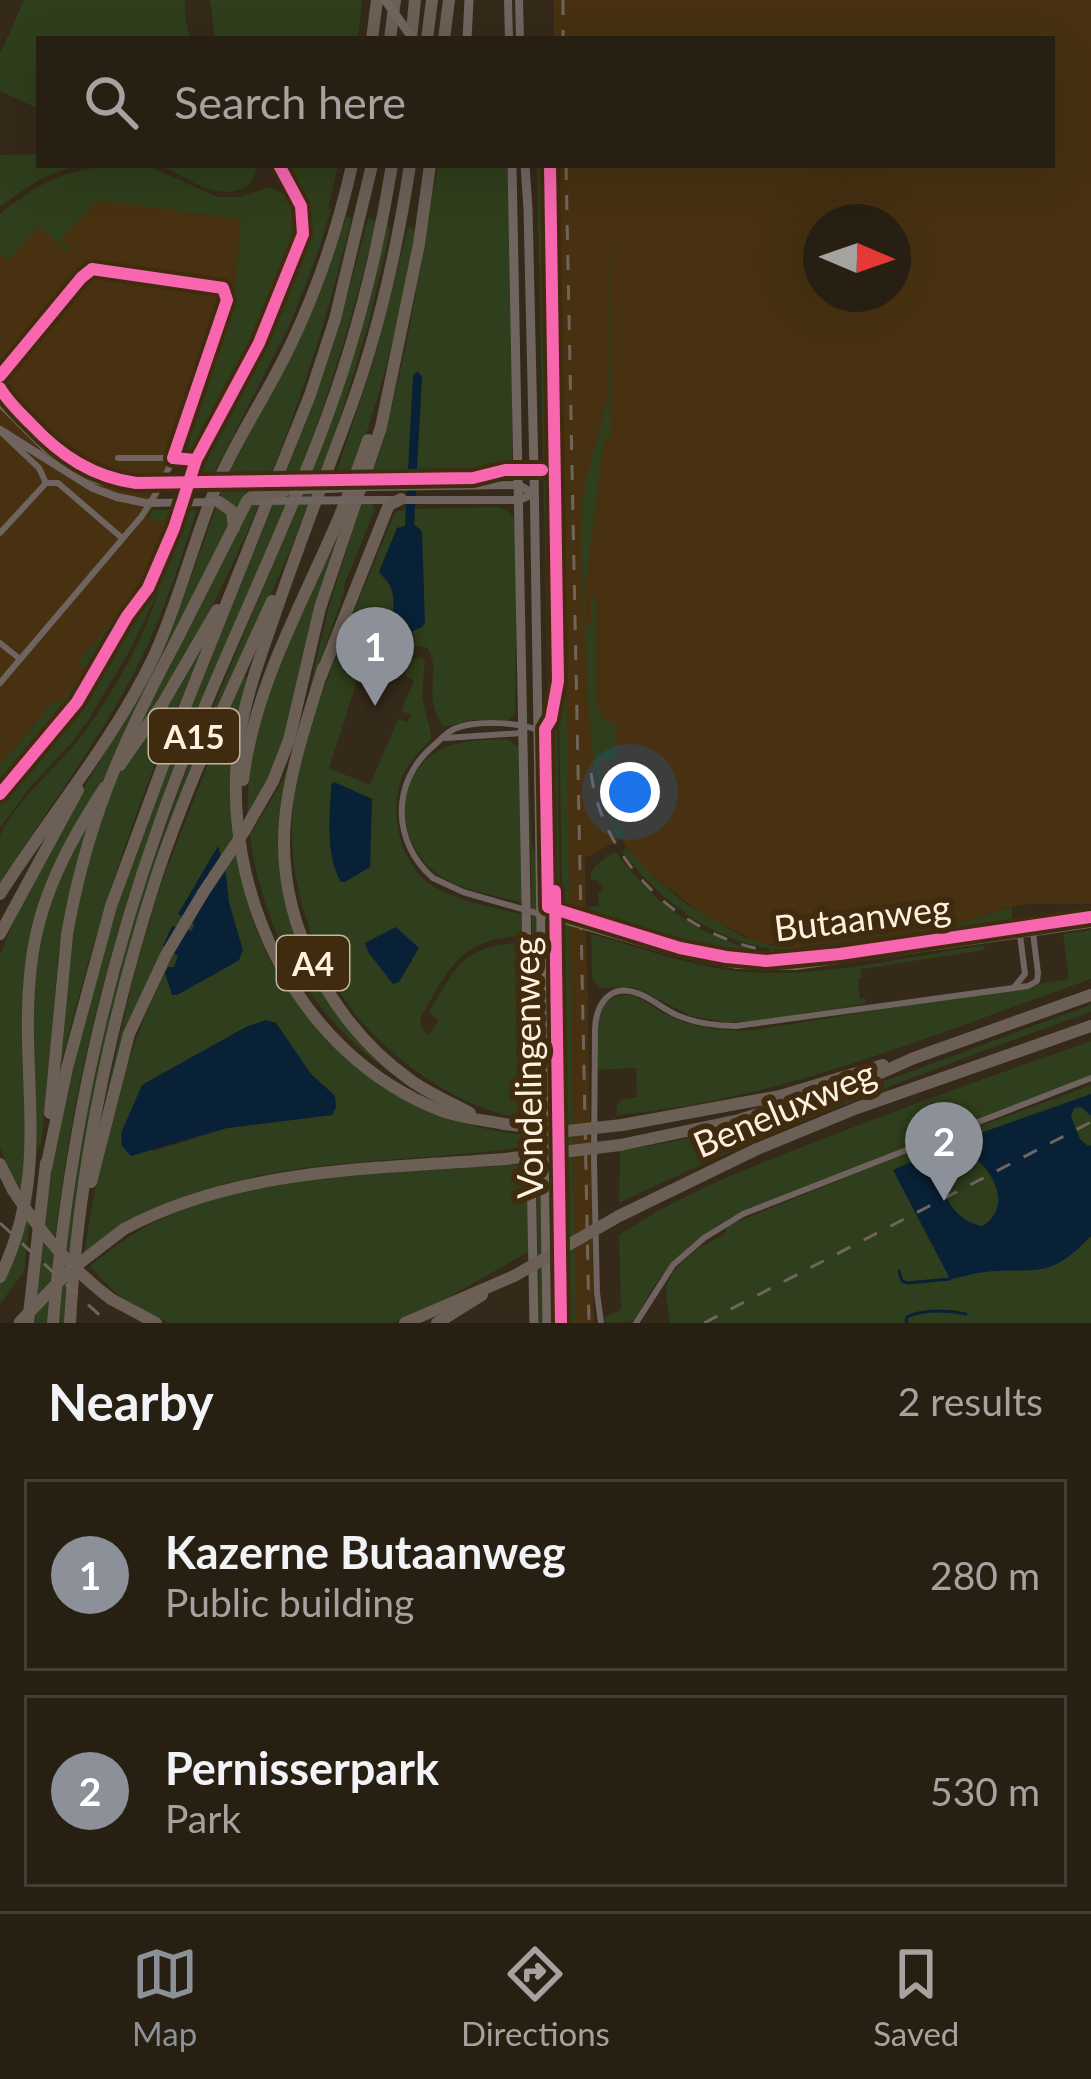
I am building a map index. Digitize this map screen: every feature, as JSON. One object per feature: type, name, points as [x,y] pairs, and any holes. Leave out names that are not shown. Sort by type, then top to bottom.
[{"type":"highway","points":[[373,36],[381,0]]},
{"type":"highway","points":[[390,36],[395,0]]},
{"type":"highway","points":[[412,36],[415,0]]},
{"type":"highway","points":[[427,36],[432,0]]},
{"type":"highway","points":[[444,36],[448,0]]},
{"type":"highway","name":"A15","points":[[0,934],[154,656],[211,497],[316,288],[351,168]]},
{"type":"highway","name":"A15","points":[[22,1323],[67,1069],[111,906],[302,416],[335,320],[371,168]]},
{"type":"highway","name":"A15","points":[[53,1323],[75,1136],[130,913],[194,734],[321,433],[361,309],[391,168]]},
{"type":"highway","name":"A15","points":[[70,1323],[87,1160],[108,1049],[156,878],[240,669],[301,537],[354,398],[409,168]]},
{"type":"highway","name":"A15","points":[[275,776],[294,725],[320,608],[381,427],[419,244],[430,168]]},
{"type":"highway","name":"A4","points":[[249,889],[242,819],[249,738],[266,680],[367,444],[405,316]]},
{"type":"highway","points":[[371,487],[381,500]]},
{"type":"highway","points":[[247,501],[254,495],[284,491]]},
{"type":"highway","name":"A4","points":[[400,499],[389,506],[323,668],[293,769],[284,823],[287,888],[302,938],[342,1013],[379,1054],[416,1083],[484,1120]]},
{"type":"highway","name":"A4","points":[[381,500],[382,523]]},
{"type":"highway","name":"A15","points":[[46,1168],[67,935],[86,846],[109,777],[137,716],[247,501]]},
{"type":"highway","points":[[219,502],[234,514],[234,529]]},
{"type":"highway","name":"A4","points":[[301,537],[251,681],[239,741],[235,801],[241,856],[278,964],[313,1016],[368,1069],[447,1113],[567,1131],[780,1096],[914,1058]]},
{"type":"highway","name":"A15","points":[[0,1277],[26,1203],[31,1164],[31,966],[42,910],[75,835],[163,703],[241,567]]},
{"type":"highway","name":"A15","points":[[75,1253],[121,1062],[145,994],[293,746],[323,668]]},
{"type":"highway","name":"A15","points":[[0,894],[98,752]]},
{"type":"highway","name":"Beneluxweg","points":[[914,1058],[1091,995]]},
{"type":"highway","name":"Beneluxweg","points":[[511,1278],[619,1216],[743,1155],[857,1108],[1091,1026]]},
{"type":"highway","name":"A4","points":[[22,1323],[68,1272],[124,1229],[154,1213],[247,1184],[620,1145],[739,1120],[867,1079],[914,1058]]},
{"type":"highway","points":[[0,1164],[49,1244],[111,1299],[156,1323]]},
{"type":"highway","points":[[405,1323],[511,1278]]},
{"type":"highway","points":[[437,1323],[511,1278]]},
{"type":"main road","points":[[381,0],[410,36]]},
{"type":"main road","points":[[467,36],[470,0]]},
{"type":"main road","name":"Vondelingenweg","points":[[512,168],[534,1323]]},
{"type":"main road","name":"Vondelingenweg","points":[[525,168],[548,1323]]},
{"type":"street","points":[[508,0],[509,36]]},
{"type":"street","points":[[519,0],[520,36]]},
{"type":"street","points":[[0,682],[156,495],[227,300],[223,288],[92,269],[1,372]]},
{"type":"street","points":[[0,403],[43,452],[93,488],[131,501],[519,500],[534,494]]},
{"type":"street","points":[[0,430],[83,473],[149,489],[519,485],[534,494]]},
{"type":"street","points":[[0,430],[39,468],[46,483]]},
{"type":"street","points":[[118,458],[173,458]]},
{"type":"street","points":[[0,533],[46,483],[58,483],[122,538]]},
{"type":"street","points":[[0,643],[20,659]]},
{"type":"street","points":[[448,736],[473,724],[538,730]]},
{"type":"street","points":[[448,736],[524,729]]},
{"type":"street","name":"Butaanweg","points":[[448,736],[410,773],[401,813],[409,848],[433,878],[463,892],[678,954],[737,966],[796,967],[1091,925]]},
{"type":"street","points":[[601,1323],[594,1071],[595,1020],[605,997],[632,991],[689,1020],[736,1027],[1028,986],[1037,981],[1038,974],[1033,933]]},
{"type":"street","points":[[1015,986],[1025,970],[1020,935]]},
{"type":"street","points":[[636,1323],[673,1265],[743,1214],[1091,1078]]},
{"type":"shaded area","points":[[554,0],[1091,0],[1091,904],[1028,904],[946,928],[794,948],[757,942],[702,914],[652,875],[621,839],[585,858],[594,1323],[573,1323],[557,168],[1055,168],[1055,36],[554,36]]},
{"type":"shaded area","points":[[95,198],[242,218],[234,303],[183,451],[147,519],[173,520],[146,580],[79,662],[88,670],[60,704],[55,700],[0,765],[0,253],[8,259],[39,226]]},
{"type":"green space","points":[[24,0],[185,0],[189,36],[36,36],[36,108],[0,91],[0,54]]},
{"type":"green space","points":[[210,0],[362,0],[358,36],[215,36]]},
{"type":"green space","points":[[36,154],[36,168],[69,168],[40,179],[0,206],[0,155]]},
{"type":"green space","points":[[153,168],[218,197],[239,197],[270,187],[299,209],[301,236],[258,342],[194,457],[181,457],[234,303],[241,219],[97,200],[61,239],[70,247],[67,251],[39,226],[8,260],[0,253],[0,214],[51,180],[77,171]]},
{"type":"green space","points":[[166,168],[258,168],[251,183],[240,189],[205,188]]},
{"type":"green space","points":[[283,168],[337,168],[331,210],[290,324],[211,479],[192,479],[261,344],[302,245],[304,208]]},
{"type":"green space","points":[[437,168],[507,168],[512,467],[479,476],[416,476],[422,377],[415,372],[408,476],[370,476],[403,361]]},
{"type":"green space","points":[[537,168],[548,168],[556,680],[551,706]]},
{"type":"green space","points":[[552,168],[558,168],[576,1323],[570,1323],[559,719],[567,1323],[563,1323],[554,722],[559,624]]},
{"type":"green space","points":[[607,168],[611,437],[604,437],[586,581],[586,626],[591,626],[595,594],[596,702],[605,721],[615,721],[615,759],[598,761],[604,794],[617,829],[622,828],[617,845],[600,788],[591,735],[581,542],[584,491],[608,392]]},
{"type":"green space","points":[[346,217],[351,218],[350,225],[302,390],[238,553],[186,654],[86,808],[38,907],[22,1190],[0,1148],[0,955],[16,915],[182,602],[227,477],[285,367]]},
{"type":"green space","points":[[368,218],[376,220],[366,261],[318,422],[166,792],[118,931],[77,1097],[47,1323],[35,1323],[45,1212],[64,1102],[106,939],[205,668],[307,417]]},
{"type":"green space","points":[[387,222],[390,232],[368,326],[334,437],[190,781],[114,1013],[65,1323],[59,1323],[67,1234],[94,1067],[122,959],[183,779],[297,507]]},
{"type":"green space","points":[[408,227],[416,230],[372,415],[352,476],[335,476],[373,363]]},
{"type":"green space","points":[[361,503],[371,503],[375,509],[308,696],[328,610]]},
{"type":"green space","points":[[497,507],[512,516],[517,533],[515,714],[507,721],[473,720],[444,727],[433,705],[433,665],[427,648],[411,648],[396,671],[364,659],[329,768],[370,785],[398,719],[407,722],[411,715],[401,711],[414,680],[404,675],[413,659],[425,660],[422,696],[432,738],[409,765],[399,789],[397,820],[405,851],[421,877],[433,886],[524,915],[524,931],[469,950],[440,984],[420,1025],[428,1035],[439,1021],[429,1012],[463,962],[485,949],[519,943],[524,950],[527,1119],[485,1109],[446,1090],[393,1052],[355,1014],[316,945],[293,855],[296,786],[313,718],[395,512],[406,509],[405,526],[395,533],[380,574],[393,599],[391,618],[379,645],[389,656],[406,633],[421,529],[414,526],[415,509]]},
{"type":"green space","points":[[153,510],[197,510],[155,627],[106,721],[0,883],[4,827],[100,709],[134,650],[159,590],[87,722],[0,828],[0,765],[87,670],[78,662],[146,580],[173,521],[147,520]]},
{"type":"green space","points":[[341,531],[280,758],[247,818],[253,746],[267,698]]},
{"type":"green space","points":[[209,632],[123,850],[58,1077],[60,938],[24,1272],[0,1304],[0,1282],[20,1230],[36,952],[57,878],[98,804]]},
{"type":"green space","points":[[243,675],[247,677],[233,778],[234,828],[254,924],[275,969],[303,1011],[346,1054],[458,1120],[528,1135],[528,1146],[312,1167],[228,1183],[176,1202],[84,1255],[112,1116],[160,982],[155,965],[127,1031],[102,1112],[137,962],[163,878]],"holes":[[[266,1020],[276,1023],[311,1074],[335,1096],[332,1115],[227,1128],[154,1151],[142,1085],[246,1027]]]},
{"type":"green space","points":[[507,739],[519,747],[523,903],[467,888],[436,873],[414,846],[405,813],[411,780],[435,753],[461,743]]},
{"type":"green space","points":[[296,748],[288,775],[287,900],[332,1003],[424,1094],[389,1072],[330,1018],[285,951],[269,915],[250,835]]},
{"type":"green space","points":[[529,756],[536,859],[544,1323],[539,1323]]},
{"type":"green space","points":[[627,848],[686,904],[744,937],[770,945],[804,948],[946,928],[1012,907],[1013,921],[814,950],[757,946],[730,938],[682,911],[640,873],[622,851]]},
{"type":"green space","points":[[616,852],[654,895],[696,926],[744,947],[800,957],[703,950],[589,918],[589,907],[599,906],[598,894],[604,888],[590,879],[591,874],[599,862]]},
{"type":"green space","points":[[546,922],[554,924],[560,1323],[552,1323]]},
{"type":"green space","points":[[1091,930],[1091,979],[799,1080],[678,1107],[617,1115],[621,1100],[637,1097],[636,1068],[598,1070],[601,1011],[606,1002],[619,996],[634,996],[696,1025],[755,1030],[1069,979],[1063,934]]},
{"type":"green space","points":[[591,934],[698,965],[765,973],[860,966],[984,945],[985,950],[861,969],[860,999],[865,1004],[726,1022],[691,1016],[634,987],[599,988],[592,978]]},
{"type":"green space","points":[[1091,1005],[1091,1012],[852,1102],[619,1203],[620,1150],[681,1140],[800,1109]]},
{"type":"green space","points":[[1091,1041],[1091,1075],[747,1209],[687,1248],[654,1286],[632,1322],[606,1323],[603,1318],[621,1310],[619,1235],[643,1220],[768,1160]]},
{"type":"green space","points":[[1091,1085],[1091,1323],[670,1323],[666,1293],[671,1276],[692,1254],[725,1234],[727,1226]]},
{"type":"green space","points":[[528,1163],[530,1251],[393,1323],[169,1323],[113,1291],[90,1266],[151,1224],[240,1193],[336,1177]]},
{"type":"water","points":[[418,371],[422,377],[414,524],[422,532],[425,623],[400,637],[389,656],[370,650],[382,639],[393,614],[391,587],[379,572],[397,528],[405,526],[413,376]]},
{"type":"water","points":[[334,782],[372,799],[370,867],[345,882],[336,872],[331,848]]},
{"type":"water","points":[[218,846],[243,950],[239,960],[172,995],[165,973],[178,956],[163,946],[172,926],[192,931],[194,924],[178,914]]},
{"type":"water","points":[[396,927],[419,948],[399,982],[393,984],[365,943]]},
{"type":"water","points":[[266,1020],[276,1023],[311,1074],[335,1096],[332,1115],[227,1128],[131,1156],[122,1146],[121,1133],[142,1085]]},
{"type":"water","points":[[1091,1094],[1091,1116],[1081,1107],[1074,1108],[1071,1117],[1080,1139],[1091,1145],[1091,1236],[1050,1267],[950,1279],[893,1170],[940,1149],[941,1180],[949,1203],[967,1220],[982,1226],[997,1207],[995,1184],[980,1163],[959,1150],[958,1141]]},
{"type":"waterway","points":[[899,1271],[907,1283],[950,1279]]},
{"type":"waterway","points":[[906,1323],[907,1317],[920,1313],[966,1314]]},
{"type":"railway","points":[[563,0],[563,36]]},
{"type":"railway","points":[[566,168],[589,1323]]},
{"type":"railway","points":[[591,773],[600,811],[640,878],[700,927],[736,942],[773,952],[812,953],[1091,912]]},
{"type":"railway","points":[[704,1323],[1091,1122]]},
{"type":"railway","points":[[0,1223],[108,1323]]},
{"type":"cycle path","points":[[0,794],[77,702],[148,588],[196,460],[259,343],[303,234],[301,206],[281,168]]},
{"type":"cycle path","points":[[550,168],[558,681],[545,729],[548,907],[680,948],[766,961],[1091,917]]},
{"type":"cycle path","points":[[0,376],[92,269],[223,288],[227,300],[173,458],[196,460]]},
{"type":"cycle path","points":[[0,388],[66,455],[106,476],[136,483],[473,478],[505,470],[542,470]]},
{"type":"cycle path","points":[[555,891],[561,1323]]},
{"type":"place","name":"Kazerne Butaanweg","points":[[375,706]]},
{"type":"place","name":"Pernisserpark","points":[[944,1201]]}]
